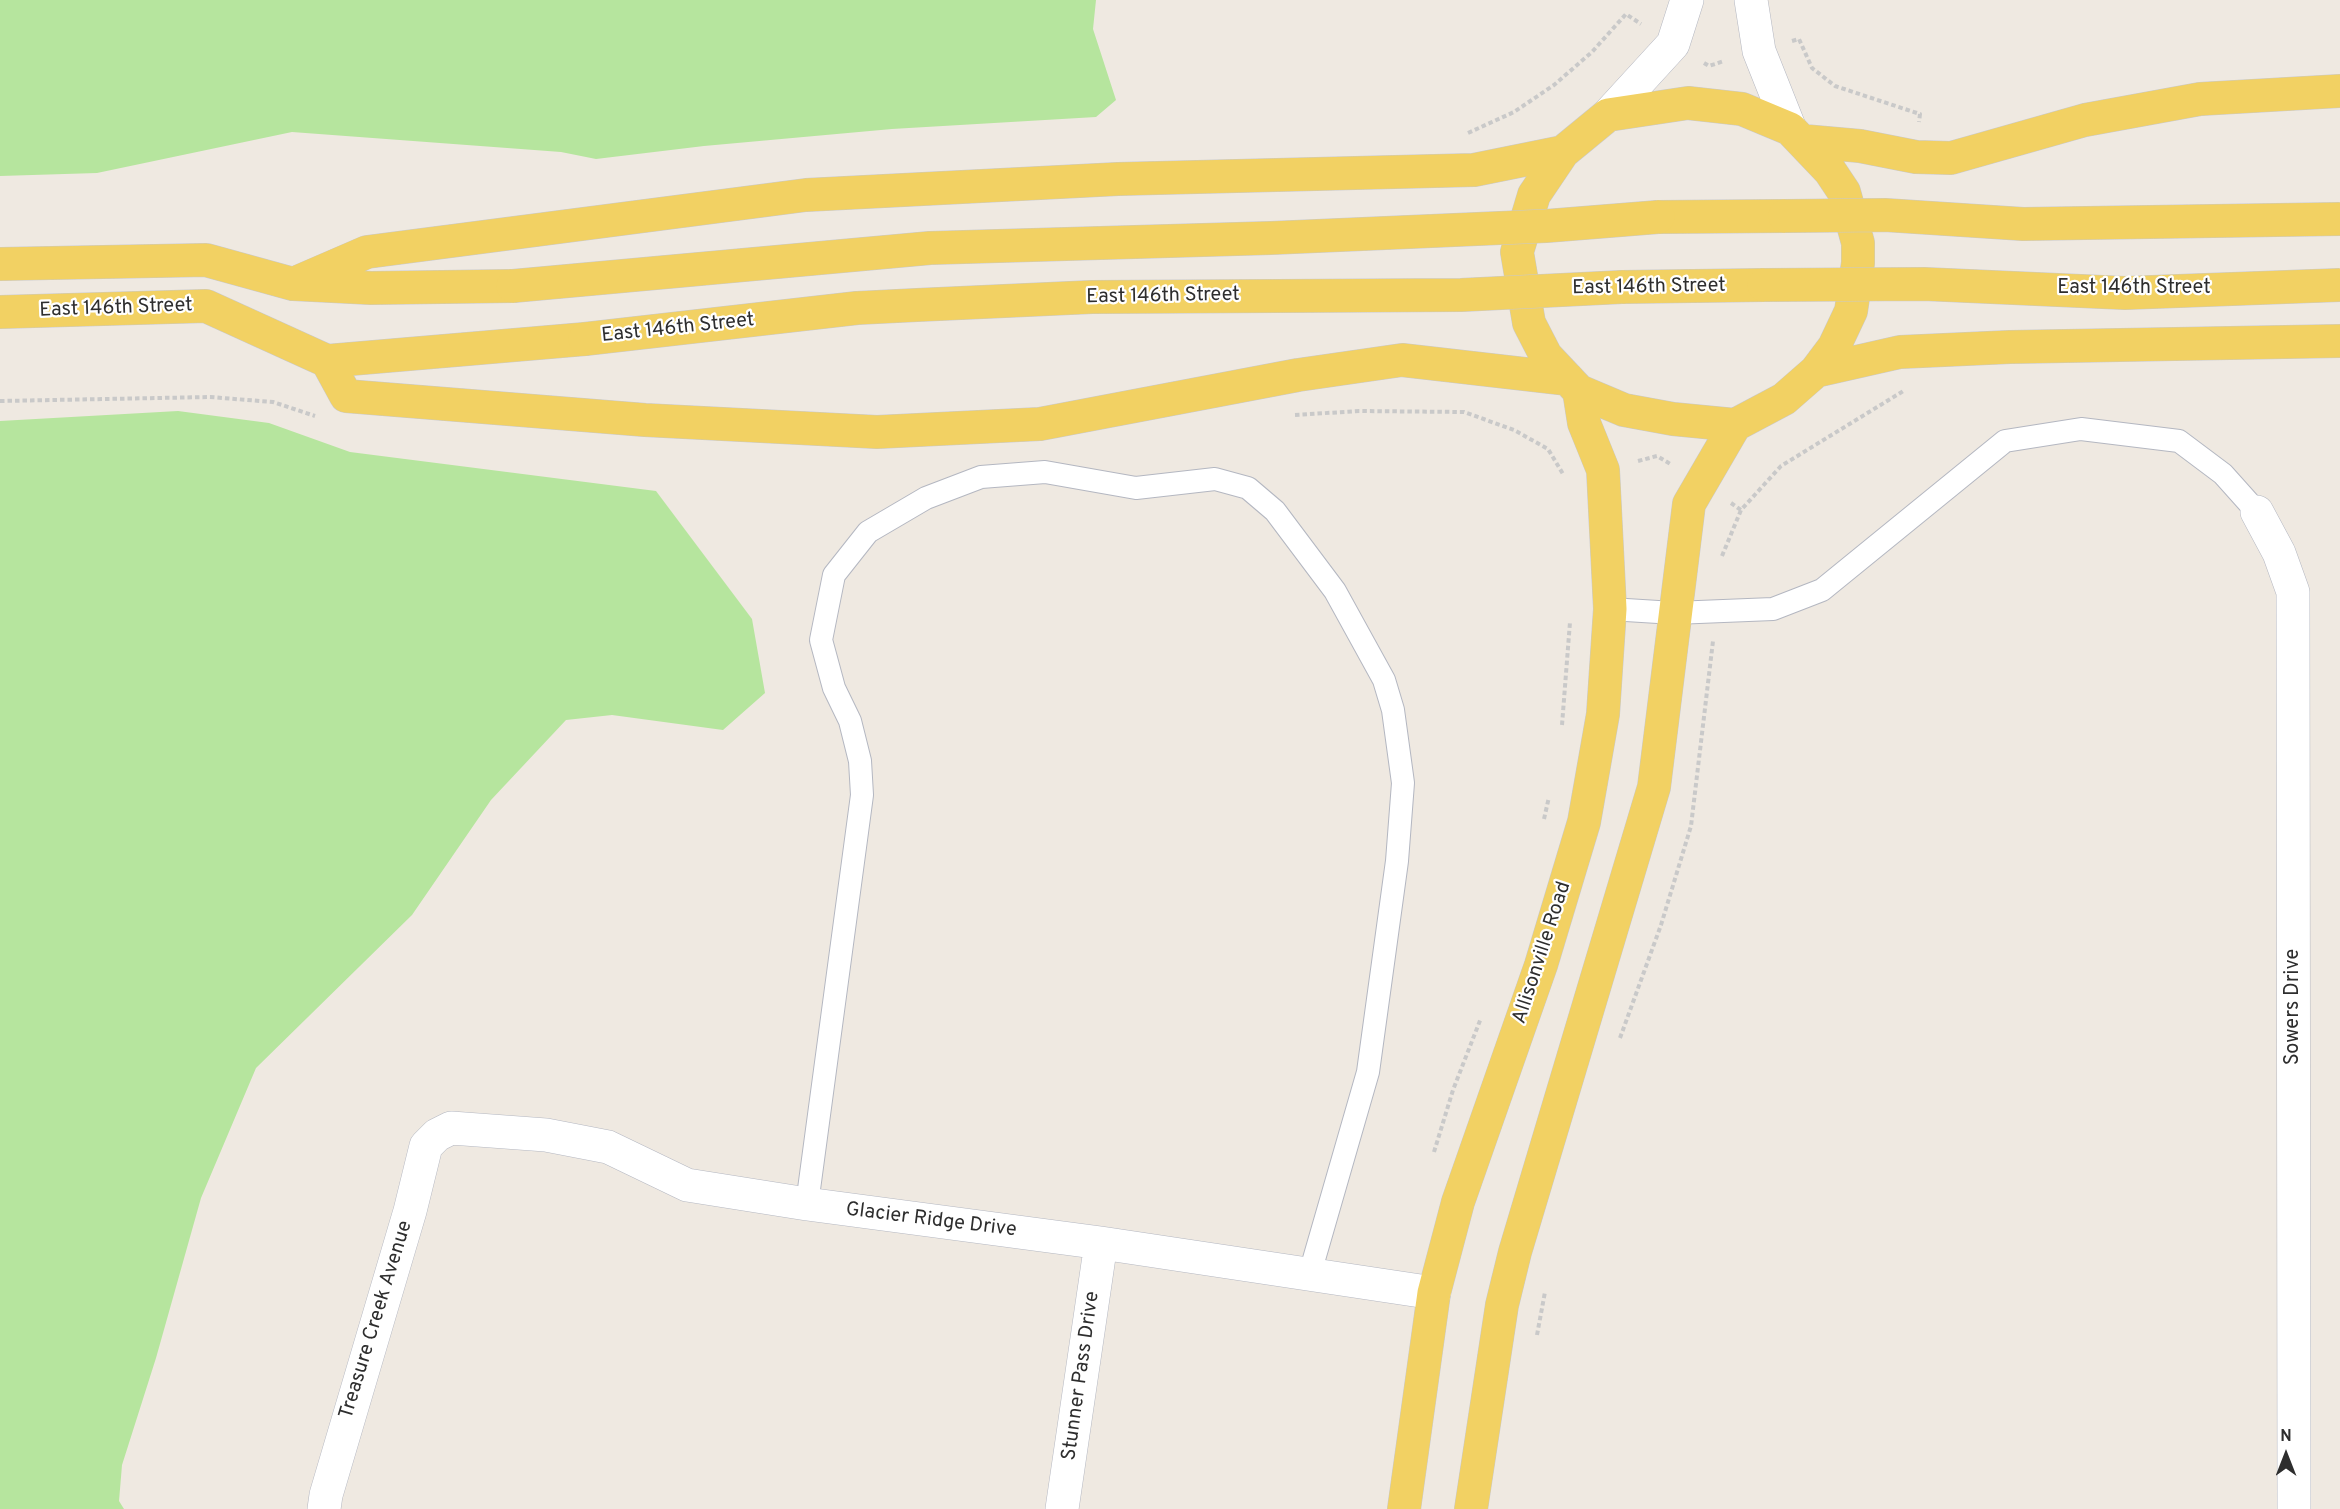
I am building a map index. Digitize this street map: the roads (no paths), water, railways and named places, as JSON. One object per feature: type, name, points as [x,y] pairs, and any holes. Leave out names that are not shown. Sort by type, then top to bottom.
[{"type":"main road","points":[[1574,385],[1546,356],[1529,323],[1517,252],[1534,195],[1563,153],[1608,115],[1688,103],[1742,109],[1797,135],[1916,157],[1951,158],[2085,120],[2200,99],[2340,91]]},
{"type":"main road","points":[[1471,1509],[1502,1305],[1515,1252],[1654,787],[1689,504],[1735,425],[1784,399],[1816,371],[1834,347],[1851,311],[1858,263],[1858,243],[1844,192],[1830,171],[1797,135]]},
{"type":"main road","points":[[293,284],[368,252],[806,195],[1118,179],[1474,170],[1563,153]]},
{"type":"main road","points":[[0,264],[206,260],[293,284],[371,288],[513,286],[930,248],[1319,236],[1546,226],[1704,215],[1885,215],[2023,224],[2340,219]]},
{"type":"main road","name":"East 146th Street","points":[[0,312],[206,306],[327,361],[585,339],[856,308],[1092,297],[1461,295],[1622,287],[1803,283],[1924,284],[2125,293],[2340,285]]},
{"type":"main road","points":[[1816,371],[1900,352],[2010,347],[2340,341]]},
{"type":"main road","points":[[327,361],[346,396],[645,420],[877,432],[1040,424],[1298,375],[1402,360],[1574,385],[1624,410],[1673,419],[1735,425]]},
{"type":"main road","name":"Allisonville Road","points":[[1409,1501],[1434,1293],[1458,1202],[1541,964],[1584,822],[1603,714],[1610,609],[1603,470],[1584,423],[1574,385]]},
{"type":"street","points":[[1608,115],[1673,44],[1687,0]]},
{"type":"street","points":[[1751,0],[1759,51],[1797,135]]},
{"type":"street","name":"Sowers Drive","points":[[2258,512],[2279,552],[2293,592],[2294,1509]]},
{"type":"street","name":"Glacier Ridge Drive","points":[[437,1135],[451,1128],[546,1136],[608,1148],[687,1185],[807,1204],[1310,1273],[1434,1293]]},
{"type":"street","name":"Treasure Creek Avenue","points":[[324,1509],[326,1495],[410,1210],[426,1146],[437,1135]]},
{"type":"street","name":"Stunner Pass Drive","points":[[1062,1509],[1101,1243]]},
{"type":"lane","points":[[1610,609],[1674,613],[1773,609],[1822,590],[2005,441],[2081,429],[2179,441],[2223,474],[2258,512]]},
{"type":"lane","points":[[807,1204],[862,795],[860,761],[850,721],[834,688],[821,640],[834,575],[868,532],[926,498],[981,477],[1045,472],[1136,488],[1215,479],[1248,488],[1275,512],[1335,591],[1384,680],[1393,710],[1403,783],[1397,861],[1368,1072],[1310,1273]]}]
